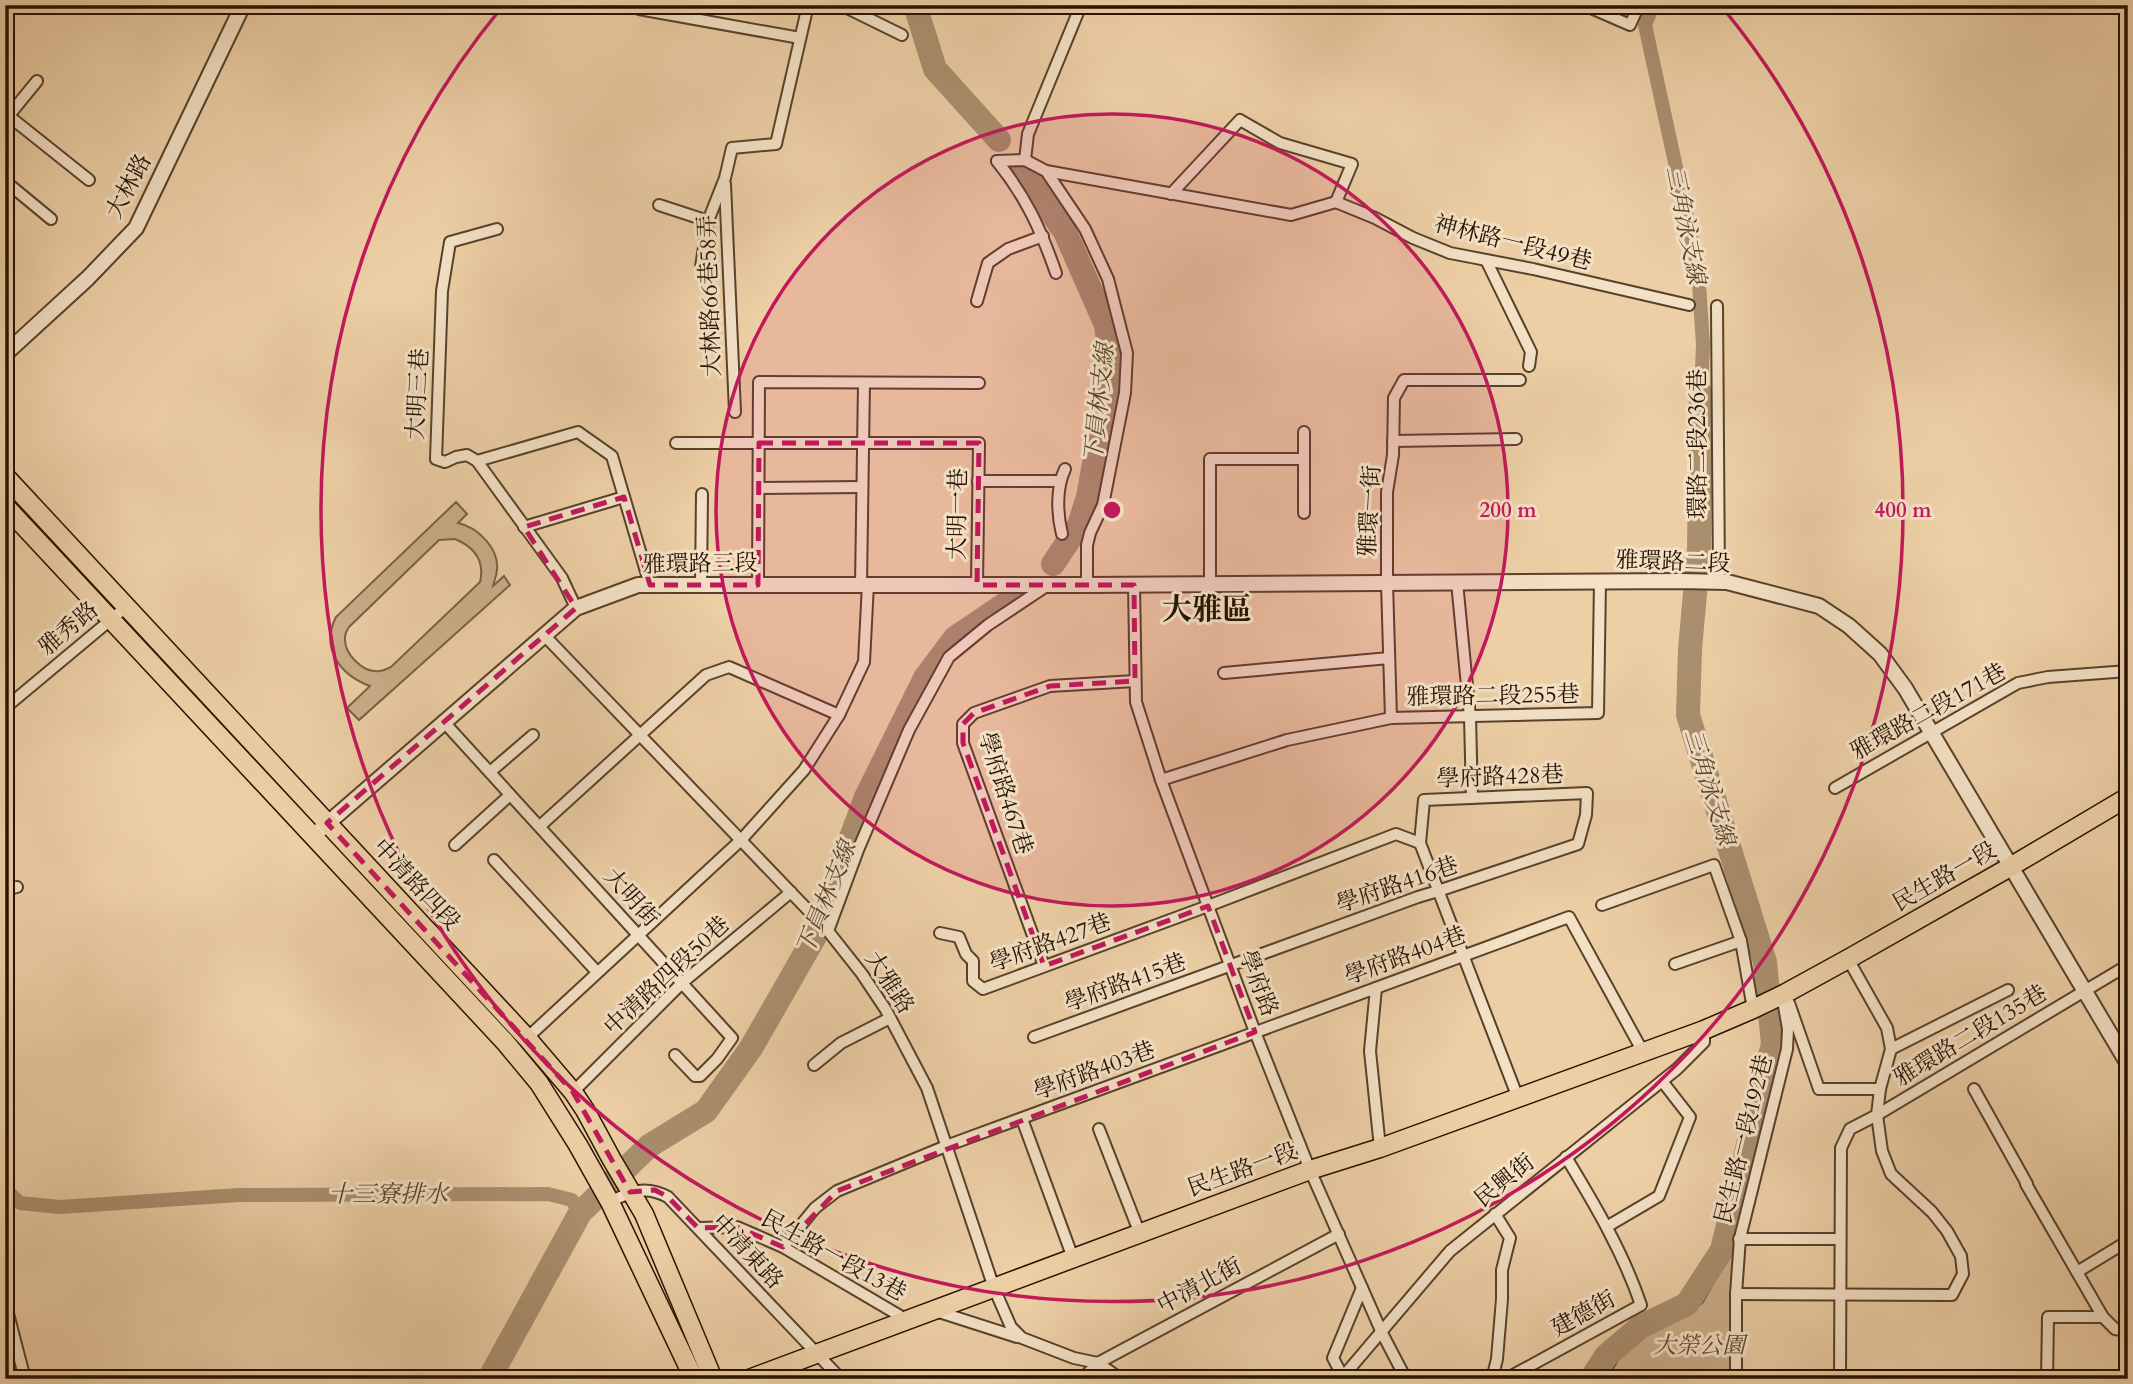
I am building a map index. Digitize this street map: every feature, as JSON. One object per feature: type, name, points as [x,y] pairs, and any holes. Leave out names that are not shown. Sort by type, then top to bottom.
[{"type":"main road","name":"中清路四段","points":[[5,476],[527,1038],[573,1093],[597,1129],[644,1214],[713,1379]]},
{"type":"main road","name":"中清路四段","points":[[5,506],[505,1042],[539,1083],[608,1199],[694,1379]]},
{"type":"main road","name":"民生路一段","points":[[749,1379],[1310,1170],[1380,1148],[1704,1030],[1784,994],[1848,959],[2128,797]]},
{"type":"street","name":"大林路","points":[[5,354],[88,278],[136,228],[243,5]]},
{"type":"street","name":"大林路66巷58弄","points":[[701,267],[708,221],[725,178],[732,149],[776,144],[808,5]]},
{"type":"street","points":[[841,5],[902,35]]},
{"type":"street","points":[[1024,160],[1028,134],[1081,5]]},
{"type":"street","points":[[1584,5],[1630,25],[1639,5]]},
{"type":"street","points":[[639,9],[800,38]]},
{"type":"street","points":[[37,80],[7,116],[89,180]]},
{"type":"street","points":[[1056,273],[1043,236],[1017,187],[997,161],[1024,160],[1046,171],[1171,194],[1291,215],[1336,201],[1352,164],[1280,143],[1240,120],[1171,194]]},
{"type":"street","points":[[1046,171],[1085,229],[1108,279],[1127,353],[1125,393],[1104,505],[1087,545],[1087,585]]},
{"type":"street","name":"大林路66巷58弄","points":[[725,178],[735,412]]},
{"type":"street","points":[[5,181],[51,219]]},
{"type":"street","name":"神林路一段49巷","points":[[1336,201],[1450,253],[1689,305]]},
{"type":"street","name":"大林路66巷58弄","points":[[659,205],[708,221]]},
{"type":"street","name":"大明三巷","points":[[477,461],[467,455],[445,462],[436,459],[442,291],[450,243],[497,229]]},
{"type":"street","points":[[977,301],[988,264],[1008,249],[1043,236]]},
{"type":"street","points":[[1486,260],[1531,352],[1529,366]]},
{"type":"street","name":"環路二段236巷","points":[[1716,581],[1717,306]]},
{"type":"street","name":"雅環一街","points":[[1387,583],[1387,492],[1393,441],[1394,398],[1404,380],[1520,380]]},
{"type":"street","points":[[758,585],[759,382],[979,383]]},
{"type":"street","points":[[527,1038],[741,840],[804,770],[839,715],[864,662],[864,383]]},
{"type":"street","points":[[576,608],[562,578],[477,461],[578,432],[612,456],[650,585]]},
{"type":"street","points":[[1304,432],[1304,513]]},
{"type":"street","name":"雅環一街","points":[[1393,441],[1516,439]]},
{"type":"street","points":[[676,443],[863,443]]},
{"type":"street","name":"大明一巷","points":[[863,443],[979,443],[977,585]]},
{"type":"street","points":[[1210,584],[1210,459],[1304,459]]},
{"type":"street","points":[[1062,534],[1059,522],[1060,481],[1065,469]]},
{"type":"street","points":[[978,481],[1060,481]]},
{"type":"street","points":[[759,488],[862,487]]},
{"type":"street","points":[[702,494],[702,585]]},
{"type":"street","points":[[524,527],[624,497]]},
{"type":"street","name":"雅環路二段255巷","points":[[1387,583],[1391,718],[1598,713],[1600,581]]},
{"type":"street","name":"雅環路二段","points":[[1134,585],[1716,581],[1819,606],[1849,626],[1880,654],[1905,688],[2128,1064]]},
{"type":"street","points":[[1457,582],[1470,717],[1472,798]]},
{"type":"street","name":"雅環路三段","points":[[313,836],[576,608],[638,585],[1134,585]]},
{"type":"street","points":[[828,930],[858,850],[909,730],[949,657],[988,625],[1048,585]]},
{"type":"street","name":"學府路","points":[[1134,585],[1136,702],[1161,780],[1255,1032],[1310,1170],[1382,1333],[1406,1379]]},
{"type":"street","name":"雅秀路","points":[[5,708],[126,607]]},
{"type":"street","name":"大雅路","points":[[544,635],[828,930],[862,974],[890,1018],[927,1088],[994,1288],[1011,1328],[1022,1338]]},
{"type":"street","points":[[1224,673],[1389,658]]},
{"type":"street","points":[[540,827],[706,675],[729,667],[839,715]]},
{"type":"street","name":"雅環路二段171巷","points":[[1835,788],[2018,683],[2048,677],[2128,671]]},
{"type":"street","name":"學府路467巷","points":[[1044,966],[963,743],[963,723],[974,713],[1051,686],[1135,681]]},
{"type":"street","points":[[1161,780],[1287,740],[1391,718]]},
{"type":"street","name":"大明街","points":[[443,721],[732,1038],[700,1076],[695,1076],[675,1055]]},
{"type":"street","points":[[490,772],[533,735]]},
{"type":"street","name":"學府路428巷","points":[[1420,843],[1424,800],[1587,793],[1586,815],[1578,844]]},
{"type":"street","points":[[455,845],[510,794]]},
{"type":"street","points":[[1208,906],[1396,834],[1420,843],[1518,1098]]},
{"type":"street","name":"學府路416巷","points":[[1230,965],[1578,844]]},
{"type":"street","points":[[494,860],[597,972]]},
{"type":"street","points":[[1602,905],[1714,865],[1741,941],[1753,1009]]},
{"type":"street","points":[[5,896],[12,888],[17,887]]},
{"type":"street","name":"中清路四段50巷","points":[[573,1093],[682,983],[791,892]]},
{"type":"street","name":"學府路427巷","points":[[940,933],[960,937],[973,961],[973,981],[983,989],[1208,906]]},
{"type":"street","name":"學府路404巷","points":[[1255,1032],[1569,917],[1643,1052]]},
{"type":"street","points":[[1675,964],[1741,941]]},
{"type":"street","points":[[1736,1294],[1952,1295],[1964,1274],[1961,1256],[1947,1231],[1932,1212],[1891,1174],[1882,1151],[1877,1115],[1880,1089],[1891,1049],[1887,1028],[1848,959]]},
{"type":"street","name":"學府路415巷","points":[[1034,1037],[1230,965]]},
{"type":"street","name":"雅環路二段135巷","points":[[1840,1379],[1841,1148],[1850,1129],[2128,965]]},
{"type":"street","points":[[1376,988],[1370,1051],[1380,1148]]},
{"type":"street","points":[[1891,1049],[2008,990]]},
{"type":"street","points":[[1784,994],[1819,1089],[1880,1089]]},
{"type":"street","name":"民生路一段192巷","points":[[1736,1379],[1736,1294],[1740,1239],[1787,1049],[1784,994]]},
{"type":"street","points":[[814,1065],[841,1043],[890,1018]]},
{"type":"street","name":"民興街","points":[[1342,1378],[1450,1251],[1677,1069],[1704,1042],[1704,1030]]},
{"type":"street","name":"學府路403巷","points":[[783,1247],[815,1208],[837,1191],[946,1146],[1255,1032]]},
{"type":"street","points":[[1608,1226],[1658,1196],[1690,1117],[1662,1081]]},
{"type":"street","points":[[1974,1089],[2103,1317],[2115,1329],[2128,1331]]},
{"type":"street","points":[[1021,1119],[1073,1258]]},
{"type":"street","points":[[1099,1129],[1140,1234]]},
{"type":"street","name":"建德街","points":[[1506,1379],[1641,1305],[1608,1226],[1566,1157]]},
{"type":"street","points":[[608,1199],[628,1188]]},
{"type":"street","name":"中清東路","points":[[628,1188],[655,1190],[668,1197],[841,1379]]},
{"type":"street","points":[[1492,1379],[1498,1347],[1502,1270],[1510,1238],[1495,1214]]},
{"type":"street","name":"民生路一段13巷","points":[[698,1228],[737,1227],[783,1247],[907,1320]]},
{"type":"street","name":"中清北街","points":[[1082,1379],[1098,1363],[1339,1234]]},
{"type":"street","points":[[1740,1239],[1840,1239]]},
{"type":"street","points":[[2077,1272],[2128,1241]]},
{"type":"street","points":[[1342,1378],[1333,1358],[1362,1288]]},
{"type":"street","points":[[5,1302],[24,1379]]},
{"type":"street","points":[[933,1311],[1098,1363],[1121,1379]]},
{"type":"street","points":[[2047,1379],[2048,1317],[2103,1317]]},
{"type":"highlighted area","points":[[759,443],[979,443],[977,585],[1134,585],[1135,681],[1050,686],[974,713],[963,724],[963,743],[1044,966],[1208,906],[1255,1032],[837,1191],[783,1247],[737,1227],[698,1228],[668,1197],[655,1190],[630,1192],[573,1092],[327,823],[576,608],[524,527],[624,497],[650,585],[758,585]]},
{"type":"green space","points":[[456,502],[467,514],[458,523],[472,529],[491,546],[497,561],[493,586],[504,576],[510,585],[359,720],[347,708],[370,686],[350,675],[336,659],[330,639],[336,617]],"holes":[[[455,539],[473,551],[479,561],[480,582],[391,667],[373,671],[361,666],[351,656],[346,644],[345,635],[349,627],[439,540]]]},
{"type":"green space","name":"大榮公園","points":[[1737,1240],[1734,1379],[1607,1379],[1620,1357],[1648,1333],[1689,1314],[1703,1302]]},
{"type":"waterway","name":"下員林支線","points":[[915,5],[935,69],[999,140]]},
{"type":"waterway","name":"三角泳支線","points":[[1653,5],[1645,25],[1698,268],[1703,345],[1701,394]]},
{"type":"waterway","name":"下員林支線","points":[[1022,170],[1065,232],[1106,325],[1110,353],[1107,390],[1088,497],[1079,525],[1053,564]]},
{"type":"waterway","name":"三角泳支線","points":[[1591,1379],[1606,1356],[1640,1327],[1687,1304],[1722,1250],[1773,1044],[1765,962],[1688,715],[1690,649],[1699,549],[1701,394]]},
{"type":"waterway","name":"下員林支線","points":[[489,1379],[580,1213],[649,1146],[706,1111],[751,1048],[814,938],[866,797],[925,678],[955,638],[1017,596]]},
{"type":"waterway","name":"十三寮排水","points":[[5,1189],[20,1203],[60,1207],[239,1195],[548,1194],[572,1200],[580,1213]]},
{"type":"district","name":"大雅區","points":[[1207,609]]}]
